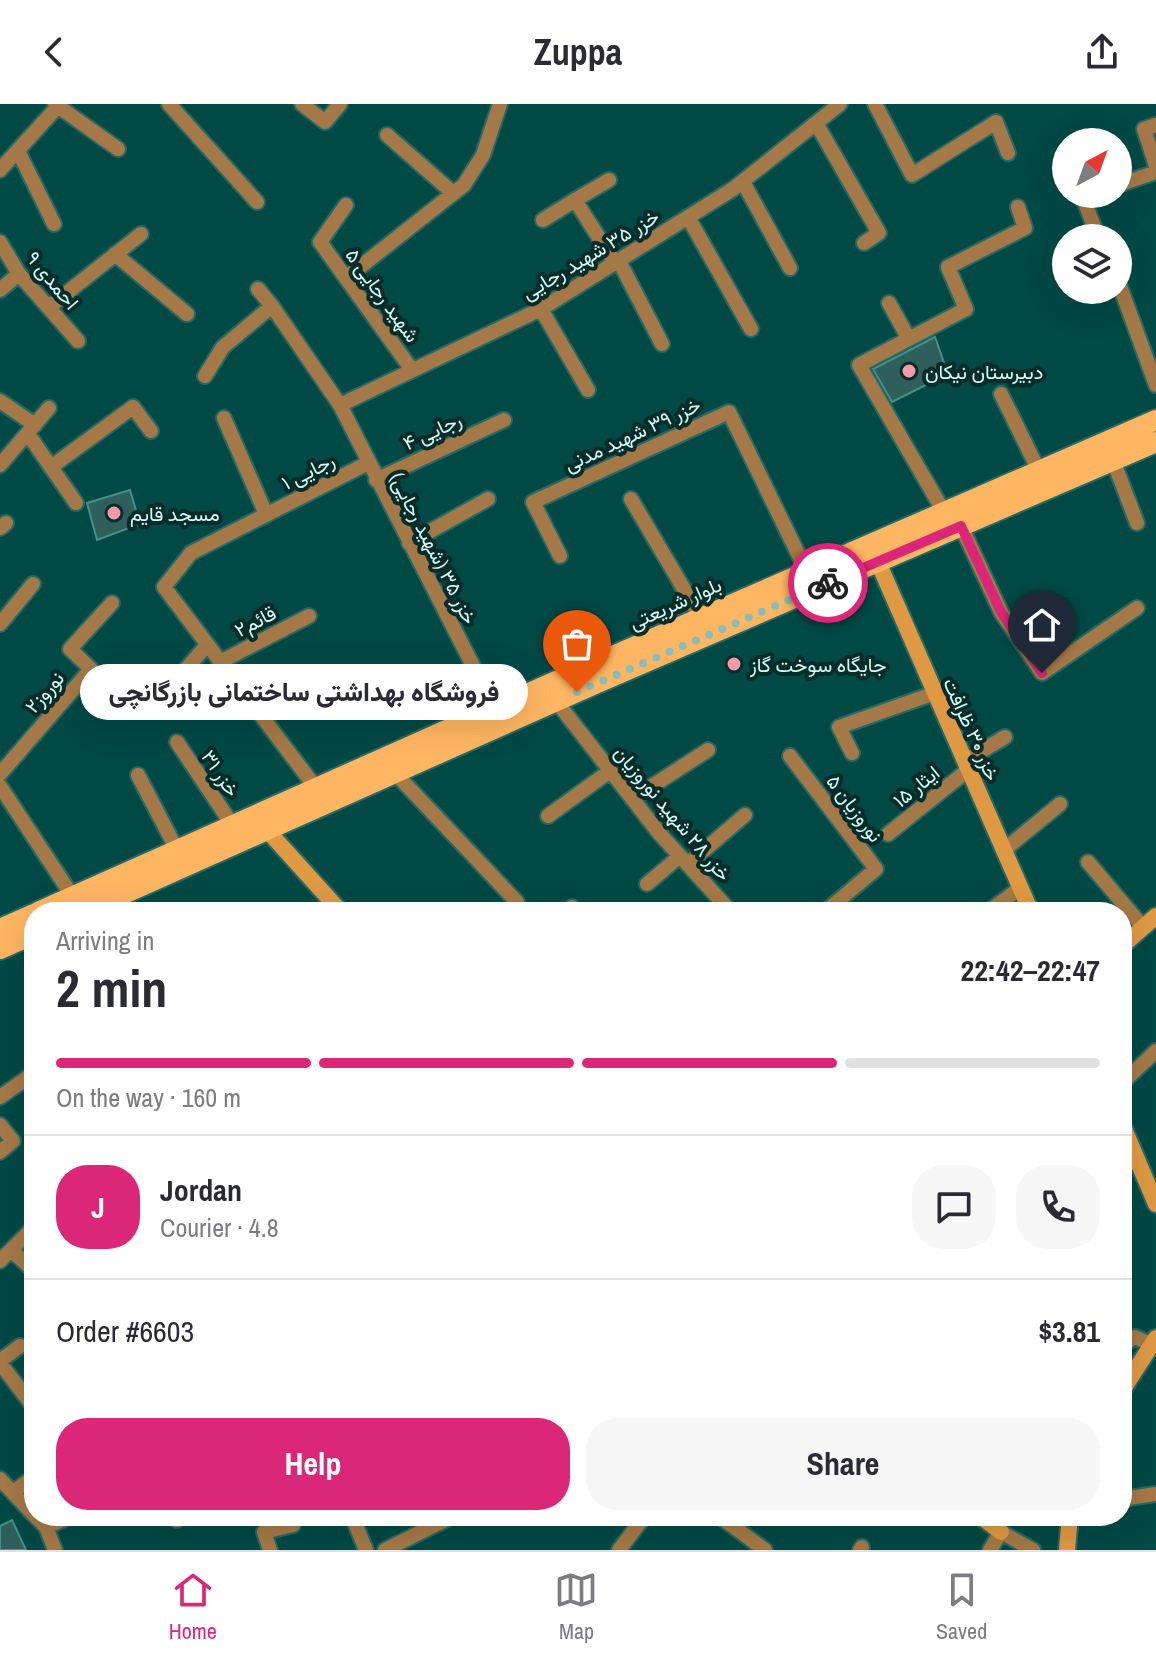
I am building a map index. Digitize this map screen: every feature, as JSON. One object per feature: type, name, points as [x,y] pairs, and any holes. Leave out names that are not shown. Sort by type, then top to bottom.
[{"type":"main road","name":"بلوار شریعتی","points":[[83,902],[267,830],[961,526],[1039,471],[1156,420]]},
{"type":"main road","name":"بلوار شریعتی","points":[[82,902],[177,850],[944,512],[1113,460],[1156,442]]},
{"type":"main road","name":"بلوار شریعتی","points":[[0,929],[24,918]]},
{"type":"main road","points":[[0,949],[24,938]]},
{"type":"street","points":[[169,104],[257,202]]},
{"type":"street","points":[[302,104],[325,122],[340,104]]},
{"type":"street","points":[[346,278],[464,185],[483,155],[500,104]]},
{"type":"street","name":"خزر ۳۵ شهید رجایی","points":[[340,405],[541,309],[743,182],[840,104]]},
{"type":"street","points":[[875,104],[912,175],[996,122],[1008,153]]},
{"type":"street","points":[[0,170],[58,105],[118,149]]},
{"type":"street","points":[[816,123],[879,233],[864,243]]},
{"type":"street","points":[[1132,179],[1156,169],[1144,129],[1156,125]]},
{"type":"street","points":[[387,135],[453,193]]},
{"type":"street","points":[[18,151],[54,224]]},
{"type":"street","points":[[543,220],[609,180]]},
{"type":"street","points":[[743,182],[790,268]]},
{"type":"street","points":[[575,200],[617,262],[662,344]]},
{"type":"street","name":"شهید رجایی ۵","points":[[346,205],[320,242],[412,370]]},
{"type":"street","points":[[944,512],[859,365],[966,309],[948,267],[1025,228],[1018,207]]},
{"type":"street","points":[[688,217],[751,329]]},
{"type":"street","points":[[49,307],[141,234]]},
{"type":"street","name":"احمدی ۹","points":[[0,242],[19,274],[78,341]]},
{"type":"street","points":[[115,254],[187,314]]},
{"type":"street","points":[[0,290],[19,274]]},
{"type":"street","name":"خزر ۳۵ (شهید رجایی)","points":[[258,289],[340,405],[495,709]]},
{"type":"street","points":[[889,303],[909,339]]},
{"type":"street","points":[[1126,304],[1156,385]]},
{"type":"street","points":[[205,376],[223,347],[272,306]]},
{"type":"street","points":[[541,309],[588,390]]},
{"type":"street","points":[[1001,394],[1039,471]]},
{"type":"street","points":[[0,401],[32,430],[51,467],[76,503]]},
{"type":"street","points":[[51,467],[133,407],[151,431]]},
{"type":"street","points":[[0,465],[49,408]]},
{"type":"street","name":"خزر ۳۹ شهید مدنی","points":[[560,556],[533,502],[729,412],[807,572]]},
{"type":"street","points":[[224,418],[266,514]]},
{"type":"street","name":"رجایی ۴","points":[[376,480],[504,420]]},
{"type":"street","points":[[1113,460],[1137,523]]},
{"type":"street","name":"رجایی ۱","points":[[207,645],[164,587],[191,553],[368,463]]},
{"type":"street","points":[[409,543],[488,499]]},
{"type":"street","points":[[631,499],[701,618]]},
{"type":"street","points":[[961,526],[1001,612],[1042,673],[1137,608]]},
{"type":"street","name":"خزر ۳۰ ظرافت","points":[[878,562],[1026,902]]},
{"type":"street","points":[[0,624],[33,584]]},
{"type":"street","name":"نوروز۲","points":[[0,774],[91,669],[70,649],[112,603]]},
{"type":"street","name":"قائم۲","points":[[220,662],[309,616]]},
{"type":"street","points":[[573,621],[594,665]]},
{"type":"street","points":[[160,699],[207,645],[316,788]]},
{"type":"street","points":[[852,753],[839,727],[935,693]]},
{"type":"street","name":"خزر ۲۸ شهید نوروزیان","points":[[556,701],[632,799],[722,902]]},
{"type":"street","name":"ایثار ۱۵","points":[[888,834],[966,765],[1005,737]]},
{"type":"street","name":"خزر ۳۱","points":[[177,742],[233,826]]},
{"type":"street","points":[[632,799],[708,750]]},
{"type":"street","name":"نوروزیان ۵","points":[[790,756],[876,869],[837,902]]},
{"type":"street","points":[[548,816],[610,771]]},
{"type":"street","points":[[395,773],[517,902]]},
{"type":"street","points":[[138,775],[177,850]]},
{"type":"street","points":[[0,786],[77,902]]},
{"type":"street","points":[[1004,850],[1060,804]]},
{"type":"street","points":[[647,884],[745,815]]},
{"type":"street","points":[[267,830],[332,902]]},
{"type":"street","points":[[1088,862],[1129,902]]},
{"type":"street","points":[[1001,902],[1020,888]]},
{"type":"street","points":[[1132,905],[1150,922],[1132,937]]},
{"type":"street","points":[[1132,1074],[1156,1051]]},
{"type":"street","points":[[0,1097],[24,1080]]},
{"type":"street","points":[[0,1125],[13,1141],[0,1152]]},
{"type":"street","points":[[1132,1157],[1152,1184],[1156,1204]]},
{"type":"street","points":[[24,1237],[6,1256],[24,1266]]},
{"type":"street","points":[[1132,1339],[1155,1342],[1132,1376]]},
{"type":"street","points":[[20,1346],[0,1362],[24,1394]]},
{"type":"street","points":[[0,1479],[24,1504]]},
{"type":"street","points":[[13,1492],[24,1484]]},
{"type":"street","points":[[1132,1498],[1156,1494]]},
{"type":"street","points":[[42,1526],[55,1550]]},
{"type":"street","points":[[270,1550],[264,1532],[289,1526]]},
{"type":"street","points":[[356,1526],[366,1550]]},
{"type":"street","points":[[385,1550],[433,1526]]},
{"type":"street","points":[[619,1550],[637,1526]]},
{"type":"street","points":[[733,1526],[765,1550]]},
{"type":"street","points":[[993,1526],[1033,1550]]},
{"type":"street","points":[[1067,1550],[1069,1526]]},
{"type":"street","points":[[990,1550],[1001,1532]]},
{"type":"building","name":"دبیرستان نیکان","points":[[935,337],[948,374],[892,402],[873,369]]},
{"type":"building","name":"مسجد قایم","points":[[130,490],[140,524],[97,540],[87,503]]},
{"type":"building","points":[[12,1520],[26,1550],[0,1550],[0,1526]]},
{"type":"way so far","points":[[577,692],[828,583]]},
{"type":"place","name":"دبیرستان نیکان","points":[[909,371]]},
{"type":"place","name":"مسجد قایم","points":[[114,513]]},
{"type":"place","name":"جایگاه سوخت گاز","points":[[734,664]]},
{"type":"place","name":"فروشگاه بهداشتی ساختمانی بازرگانچی","points":[[577,692]]},
{"type":"route","points":[[828,583],[961,526],[1001,612],[1042,673]]}]
